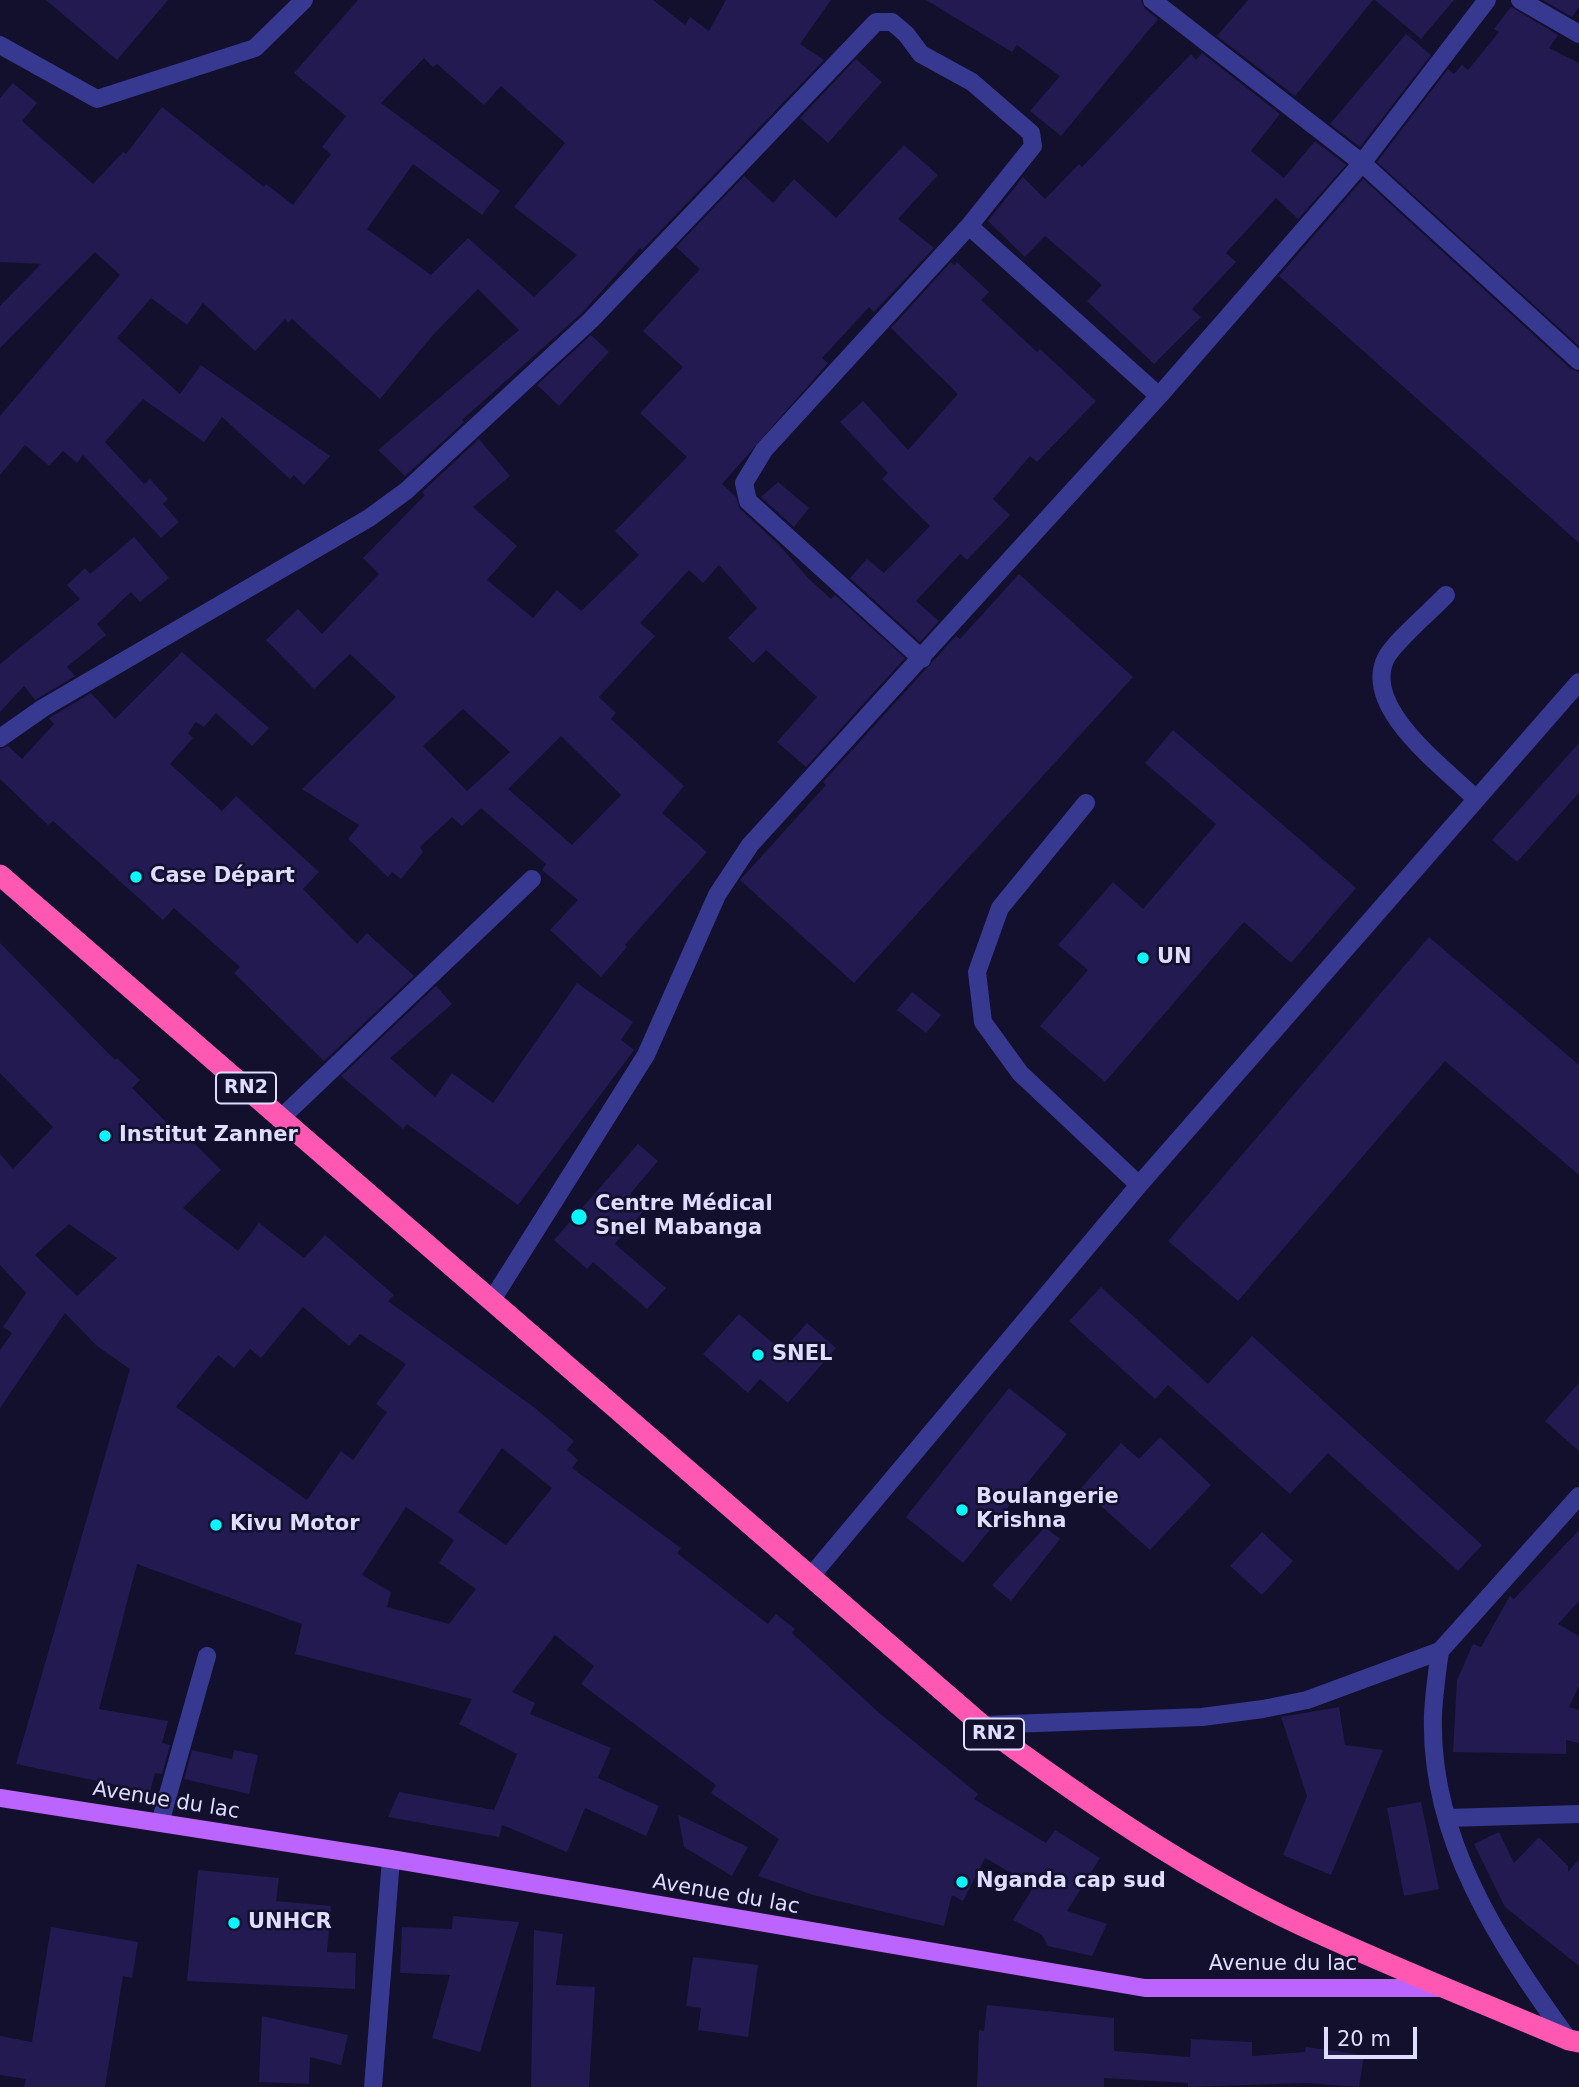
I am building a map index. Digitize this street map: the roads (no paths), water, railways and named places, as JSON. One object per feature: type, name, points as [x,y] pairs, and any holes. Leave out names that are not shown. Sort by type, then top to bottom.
[{"type":"highway","name":"RN2","points":[[0,875],[982,1725],[1075,1793],[1188,1863],[1299,1924],[1574,2041]]},
{"type":"main road","name":"Avenue du lac","points":[[0,1798],[391,1859],[925,1953],[1145,1988],[1447,1988]]},
{"type":"street","points":[[0,45],[97,99],[255,48],[303,0]]},
{"type":"street","points":[[1152,0],[1362,163],[1579,361]]},
{"type":"street","points":[[492,1300],[646,1055],[717,895],[750,845],[1159,396],[1362,163],[1487,0]]},
{"type":"street","points":[[1520,0],[1579,34]]},
{"type":"street","points":[[0,738],[43,708],[369,518],[406,491],[591,320],[876,22],[892,22],[921,54],[972,82],[1031,133],[1033,146],[969,226],[764,450],[744,483],[748,501],[922,659]]},
{"type":"street","points":[[969,226],[1159,396]]},
{"type":"street","points":[[1446,595],[1386,658],[1381,687],[1396,720],[1476,799]]},
{"type":"street","points":[[811,1576],[1139,1185],[1579,682]]},
{"type":"street","points":[[1086,803],[1000,908],[976,972],[983,1022],[1020,1073],[1139,1185]]},
{"type":"street","points":[[281,1118],[532,879]]},
{"type":"street","points":[[982,1725],[1190,1718],[1263,1709],[1307,1700],[1440,1651],[1579,1496]]},
{"type":"street","points":[[1440,1651],[1433,1716],[1436,1755],[1447,1818],[1466,1873],[1485,1914],[1516,1966],[1574,2041]]},
{"type":"street","points":[[160,1823],[207,1656]]},
{"type":"street","points":[[1447,1818],[1579,1814]]},
{"type":"street","points":[[380,2087],[372,2087],[391,1859]]},
{"type":"place","name":"Case Départ","points":[[136,877]]},
{"type":"place","name":"UN","points":[[1143,958]]},
{"type":"place","name":"Institut Zanner","points":[[105,1136]]},
{"type":"place","name":"Centre Médical Snel Mabanga","points":[[579,1217]]},
{"type":"place","name":"SNEL","points":[[758,1355]]},
{"type":"place","name":"Boulangerie Krishna","points":[[962,1510]]},
{"type":"place","name":"Kivu Motor","points":[[216,1525]]},
{"type":"place","name":"Nganda cap sud","points":[[962,1882]]},
{"type":"place","name":"UNHCR","points":[[234,1923]]}]
